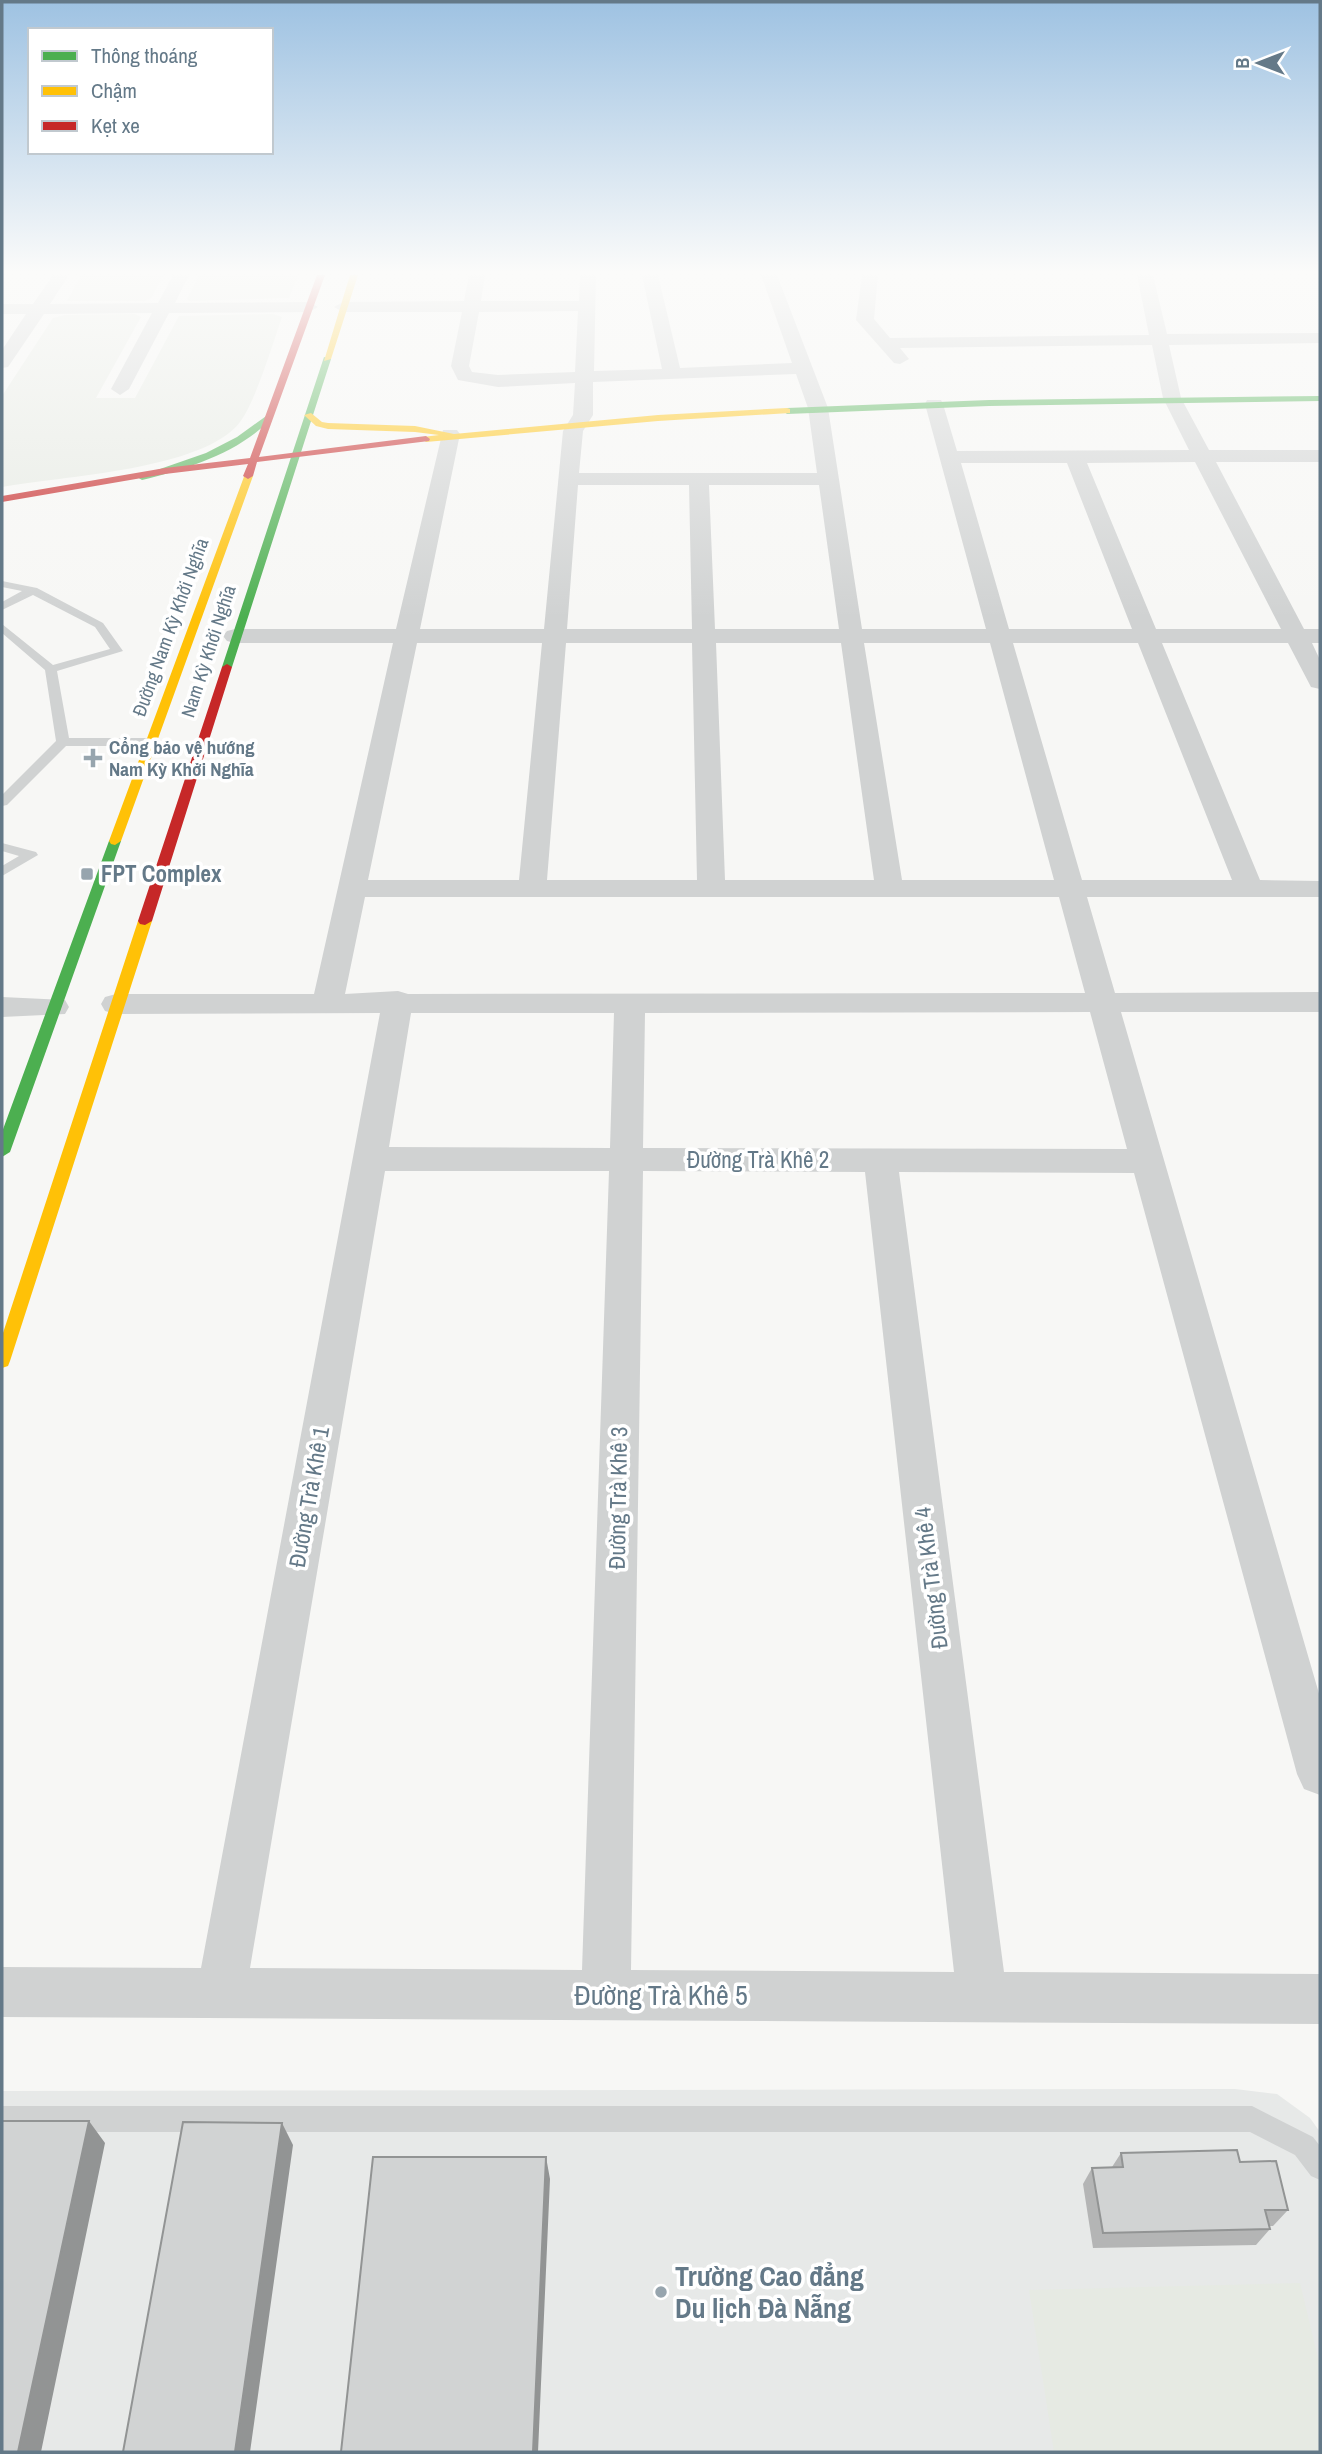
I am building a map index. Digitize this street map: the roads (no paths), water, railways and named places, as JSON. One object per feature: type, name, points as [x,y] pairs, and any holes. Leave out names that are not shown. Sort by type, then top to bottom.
[{"type":"main road","name":"Đường Nam Kỳ Khởi Nghĩa","points":[[2,1152],[279,390]]},
{"type":"main road","name":"Nam Kỳ Khởi Nghĩa","points":[[2,1361],[316,390]]},
{"type":"main road","points":[[2,499],[295,453],[450,433],[818,408],[1172,398],[1320,398]]},
{"type":"main road","points":[[308,415],[312,420],[328,426],[450,433]]},
{"type":"main road","points":[[142,477],[223,453],[246,439],[269,417]]},
{"type":"street","points":[[532,888],[573,431],[583,415],[584,390]]},
{"type":"street","points":[[811,390],[818,408],[889,889]]},
{"type":"street","points":[[1170,390],[1172,398],[1320,682]]},
{"type":"street","points":[[934,404],[1320,1774]]},
{"type":"street","points":[[328,1002],[450,433]]},
{"type":"street","points":[[1074,456],[1249,888]]},
{"type":"street","points":[[949,457],[1320,456]]},
{"type":"street","points":[[570,479],[828,478]]},
{"type":"street","points":[[699,479],[710,888]]},
{"type":"street","points":[[235,636],[1320,636]]},
{"type":"street","points":[[352,888],[1320,888]]},
{"type":"street","points":[[116,1004],[398,1001],[1320,1002]]},
{"type":"street","name":"Đường Trà Khê 1","points":[[221,1993],[398,1001]]},
{"type":"street","name":"Đường Trà Khê 3","points":[[606,1995],[630,1001]]},
{"type":"street","points":[[2,1007],[54,1007]]},
{"type":"street","name":"Đường Trà Khê 2","points":[[370,1159],[1146,1161]]},
{"type":"street","name":"Đường Trà Khê 4","points":[[881,1160],[982,1996]]},
{"type":"street","name":"Đường Trà Khê 5","points":[[2,1992],[1320,1998]]},
{"type":"lane","points":[[2,583],[33,590],[99,625],[117,651],[51,669]]},
{"type":"lane","points":[[2,607],[33,590]]},
{"type":"lane","points":[[2,627],[51,669],[63,742]]},
{"type":"lane","points":[[2,802],[63,742],[150,741]]},
{"type":"lane","points":[[2,847],[31,855],[2,872]]},
{"type":"lane","points":[[2,2119],[1252,2119],[1304,2146],[1320,2167]]},
{"type":"place","name":"Cổng bảo vệ hướng Nam Kỳ Khởi Nghĩa","points":[[93,758]]},
{"type":"place","name":"FPT Complex","points":[[87,874]]},
{"type":"place","name":"Trường Cao đẳng Du lịch Đà Nẵng","points":[[661,2292]]}]
